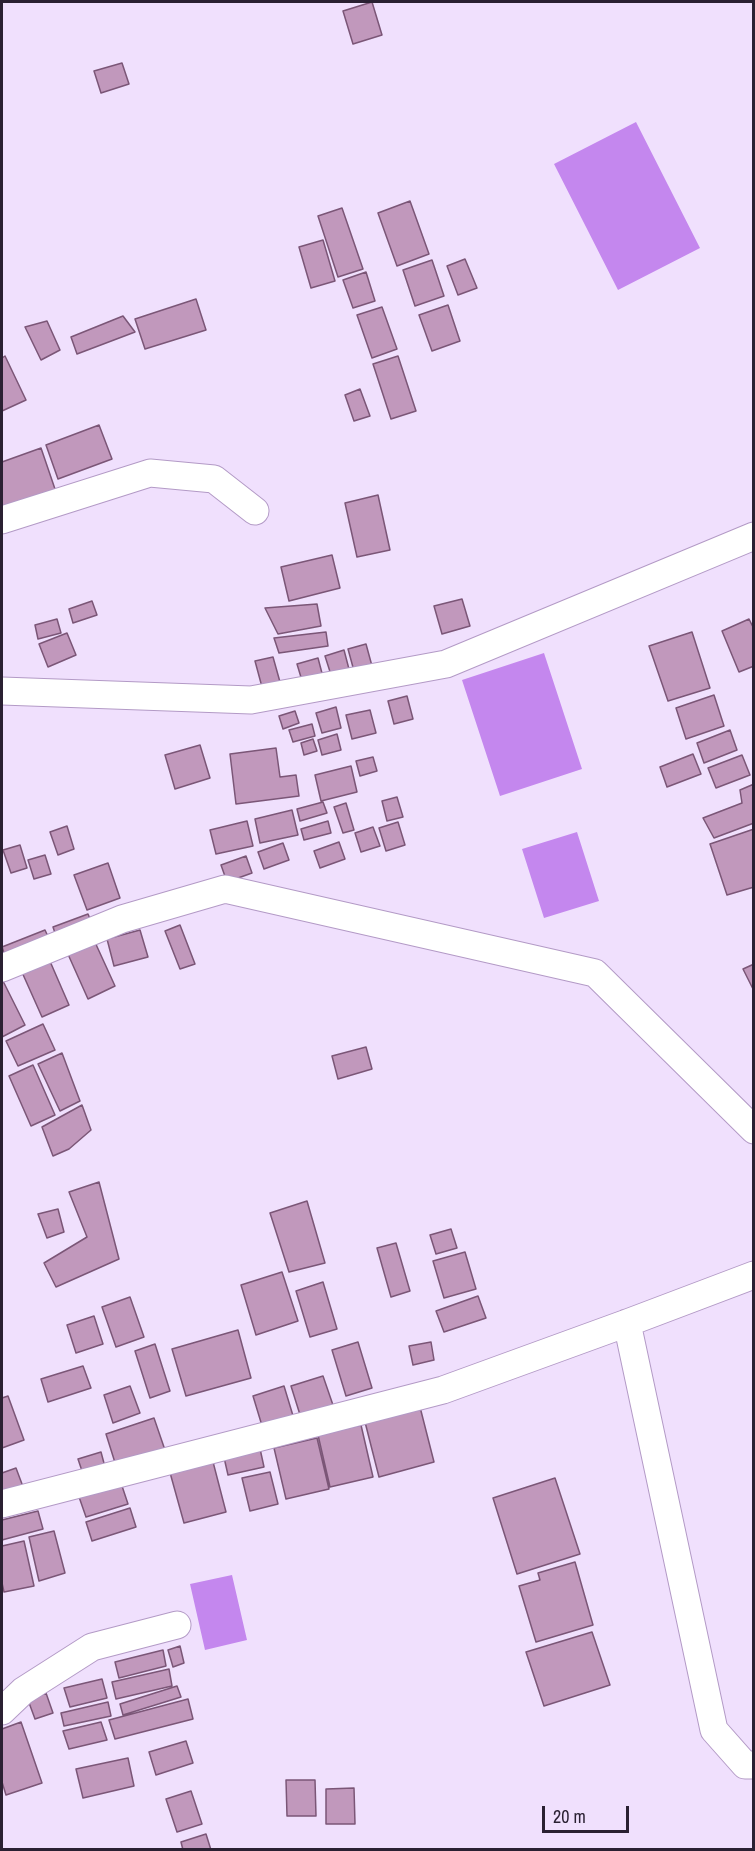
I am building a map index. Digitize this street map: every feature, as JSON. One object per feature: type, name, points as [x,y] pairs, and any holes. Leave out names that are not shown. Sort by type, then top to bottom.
[{"type":"street","points":[[2,520],[150,473],[214,479],[255,511]]},
{"type":"street","points":[[2,691],[251,700],[446,664],[753,536]]},
{"type":"street","points":[[2,968],[122,919],[225,889],[595,973],[753,1130]]},
{"type":"street","points":[[2,1504],[443,1390],[753,1275]]},
{"type":"street","points":[[627,1323],[714,1730],[745,1765],[753,1765]]},
{"type":"street","points":[[2,1711],[23,1691],[92,1647],[177,1625]]},
{"type":"shaded area","points":[[636,122],[700,248],[618,290],[554,164]]},
{"type":"shaded area","points":[[544,653],[582,769],[500,796],[462,680]]},
{"type":"shaded area","points":[[577,832],[599,901],[544,918],[522,849]]},
{"type":"shaded area","points":[[232,1575],[247,1640],[205,1650],[190,1584]]},
{"type":"building","points":[[372,2],[382,35],[353,44],[343,11]]},
{"type":"building","points":[[122,63],[129,84],[101,93],[94,71]]},
{"type":"building","points":[[410,201],[429,254],[397,266],[378,213]]},
{"type":"building","points":[[342,208],[363,269],[338,277],[318,216]]},
{"type":"building","points":[[323,240],[335,281],[311,288],[299,247]]},
{"type":"building","points":[[465,259],[477,288],[458,295],[447,266]]},
{"type":"building","points":[[432,260],[444,296],[415,306],[403,270]]},
{"type":"building","points":[[366,272],[375,301],[353,308],[343,280]]},
{"type":"building","points":[[196,299],[206,330],[145,349],[135,319]]},
{"type":"building","points":[[448,305],[460,341],[432,351],[419,315]]},
{"type":"building","points":[[382,307],[397,349],[372,358],[357,315]]},
{"type":"building","points":[[123,316],[135,332],[77,354],[71,337]]},
{"type":"building","points":[[47,321],[60,350],[41,360],[25,327]]},
{"type":"building","points":[[5,356],[26,400],[2,411],[2,358]]},
{"type":"building","points":[[398,356],[416,411],[391,419],[373,364]]},
{"type":"building","points":[[360,389],[370,416],[354,421],[345,395]]},
{"type":"building","points":[[99,425],[112,459],[58,479],[46,445]]},
{"type":"building","points":[[41,448],[56,492],[2,512],[2,462]]},
{"type":"building","points":[[378,495],[390,550],[357,557],[345,503]]},
{"type":"building","points":[[332,555],[340,588],[289,601],[281,567]]},
{"type":"building","points":[[462,599],[470,626],[442,634],[434,606]]},
{"type":"building","points":[[92,601],[97,615],[73,623],[69,609]]},
{"type":"building","points":[[317,604],[321,626],[278,634],[265,608]]},
{"type":"building","points":[[57,619],[61,633],[38,639],[35,625]]},
{"type":"building","points":[[749,619],[754,629],[754,666],[739,672],[722,631]]},
{"type":"building","points":[[326,632],[328,646],[279,653],[274,638]]},
{"type":"building","points":[[692,632],[710,688],[668,701],[649,646]]},
{"type":"building","points":[[67,633],[76,655],[48,667],[39,644]]},
{"type":"building","points":[[366,644],[372,666],[354,671],[348,649]]},
{"type":"building","points":[[344,650],[350,673],[332,678],[325,656]]},
{"type":"building","points":[[273,657],[280,682],[262,687],[255,661]]},
{"type":"building","points":[[318,658],[323,677],[303,684],[297,664]]},
{"type":"building","points":[[714,695],[724,726],[686,739],[676,708]]},
{"type":"building","points":[[407,696],[413,719],[394,724],[388,701]]},
{"type":"building","points":[[336,707],[341,728],[322,733],[316,713]]},
{"type":"building","points":[[370,710],[376,733],[352,739],[346,715]]},
{"type":"building","points":[[295,711],[299,723],[283,729],[279,716]]},
{"type":"building","points":[[312,724],[315,736],[293,742],[289,730]]},
{"type":"building","points":[[730,730],[737,750],[704,763],[697,743]]},
{"type":"building","points":[[337,734],[341,750],[322,755],[318,740]]},
{"type":"building","points":[[313,739],[317,751],[304,755],[301,743]]},
{"type":"building","points":[[200,745],[210,778],[175,789],[165,755]]},
{"type":"building","points":[[276,748],[280,777],[296,775],[299,796],[236,804],[230,754]]},
{"type":"building","points":[[693,754],[701,774],[667,787],[660,767]]},
{"type":"building","points":[[742,755],[750,775],[716,788],[708,768]]},
{"type":"building","points":[[373,757],[377,771],[360,776],[356,761]]},
{"type":"building","points":[[351,766],[357,792],[321,801],[315,775]]},
{"type":"building","points":[[754,784],[754,823],[714,838],[703,818],[742,803],[740,790]]},
{"type":"building","points":[[397,797],[403,817],[387,821],[382,801]]},
{"type":"building","points":[[323,802],[327,813],[300,821],[297,809]]},
{"type":"building","points":[[346,803],[354,830],[343,833],[334,807]]},
{"type":"building","points":[[292,810],[298,835],[260,843],[255,819]]},
{"type":"building","points":[[247,821],[253,846],[216,854],[210,830]]},
{"type":"building","points":[[328,821],[331,833],[304,840],[301,829]]},
{"type":"building","points":[[398,822],[405,845],[386,851],[379,828]]},
{"type":"building","points":[[67,826],[74,849],[58,855],[50,832]]},
{"type":"building","points":[[373,827],[380,846],[361,852],[355,833]]},
{"type":"building","points":[[754,829],[754,887],[727,895],[710,844]]},
{"type":"building","points":[[339,842],[345,859],[320,868],[314,851]]},
{"type":"building","points":[[283,843],[289,860],[264,869],[258,852]]},
{"type":"building","points":[[20,845],[27,868],[11,873],[3,850]]},
{"type":"building","points":[[45,855],[51,874],[34,879],[28,860]]},
{"type":"building","points":[[246,856],[252,873],[227,882],[221,865]]},
{"type":"building","points":[[108,863],[120,898],[87,910],[74,875]]},
{"type":"building","points":[[88,914],[93,926],[57,939],[53,927]]},
{"type":"building","points":[[180,925],[195,964],[180,969],[165,931]]},
{"type":"building","points":[[45,930],[51,943],[7,961],[2,947]]},
{"type":"building","points":[[140,930],[148,957],[114,966],[107,939]]},
{"type":"building","points":[[94,940],[115,986],[88,999],[67,952]]},
{"type":"building","points":[[49,959],[69,1005],[42,1017],[21,970]]},
{"type":"building","points":[[754,964],[754,991],[743,969]]},
{"type":"building","points":[[2,979],[25,1025],[2,1037]]},
{"type":"building","points":[[43,1024],[55,1050],[18,1066],[6,1041]]},
{"type":"building","points":[[366,1047],[372,1069],[338,1079],[332,1056]]},
{"type":"building","points":[[62,1053],[80,1101],[60,1111],[38,1064]]},
{"type":"building","points":[[33,1065],[55,1115],[31,1126],[9,1076]]},
{"type":"building","points":[[82,1105],[91,1130],[69,1149],[53,1156],[42,1127]]},
{"type":"building","points":[[99,1182],[119,1259],[56,1287],[44,1263],[87,1237],[69,1192]]},
{"type":"building","points":[[307,1201],[325,1263],[289,1272],[270,1213]]},
{"type":"building","points":[[58,1209],[64,1232],[47,1238],[38,1214]]},
{"type":"building","points":[[451,1229],[457,1248],[436,1254],[430,1235]]},
{"type":"building","points":[[396,1243],[410,1291],[391,1297],[377,1248]]},
{"type":"building","points":[[465,1252],[476,1289],[444,1298],[433,1261]]},
{"type":"building","points":[[282,1272],[298,1321],[256,1335],[241,1285]]},
{"type":"building","points":[[323,1282],[337,1329],[310,1337],[296,1291]]},
{"type":"building","points":[[478,1296],[486,1318],[444,1332],[436,1311]]},
{"type":"building","points":[[130,1297],[144,1337],[116,1347],[102,1307]]},
{"type":"building","points":[[94,1316],[103,1344],[76,1353],[67,1325]]},
{"type":"building","points":[[238,1330],[251,1378],[186,1396],[172,1349]]},
{"type":"building","points":[[358,1342],[372,1388],[346,1396],[332,1350]]},
{"type":"building","points":[[431,1342],[434,1360],[413,1365],[409,1346]]},
{"type":"building","points":[[155,1344],[170,1391],[150,1398],[135,1351]]},
{"type":"building","points":[[83,1366],[91,1388],[48,1402],[41,1379]]},
{"type":"building","points":[[323,1376],[334,1408],[301,1418],[291,1386]]},
{"type":"building","points":[[130,1386],[140,1413],[113,1423],[104,1395]]},
{"type":"building","points":[[284,1386],[294,1419],[263,1429],[253,1396]]},
{"type":"building","points":[[8,1396],[24,1440],[2,1448],[2,1398]]},
{"type":"building","points":[[420,1407],[434,1462],[379,1477],[365,1422]]},
{"type":"building","points":[[154,1418],[166,1453],[117,1469],[106,1434]]},
{"type":"building","points":[[361,1425],[373,1477],[330,1487],[318,1435]]},
{"type":"building","points":[[317,1438],[329,1489],[286,1499],[274,1448]]},
{"type":"building","points":[[259,1444],[264,1467],[228,1475],[223,1453]]},
{"type":"building","points":[[101,1452],[105,1467],[83,1474],[78,1459]]},
{"type":"building","points":[[212,1458],[226,1512],[184,1523],[169,1469]]},
{"type":"building","points":[[16,1468],[25,1492],[2,1494],[2,1473]]},
{"type":"building","points":[[270,1472],[278,1504],[250,1511],[242,1478]]},
{"type":"building","points":[[555,1478],[580,1554],[517,1574],[493,1498]]},
{"type":"building","points":[[120,1480],[128,1504],[86,1517],[78,1494]]},
{"type":"building","points":[[130,1508],[136,1527],[92,1541],[86,1522]]},
{"type":"building","points":[[38,1511],[43,1529],[2,1540],[2,1520]]},
{"type":"building","points":[[54,1531],[65,1573],[39,1581],[29,1537]]},
{"type":"building","points":[[24,1541],[34,1586],[4,1592],[2,1546]]},
{"type":"building","points":[[575,1562],[593,1625],[536,1642],[519,1586],[540,1580],[538,1573]]},
{"type":"building","points":[[592,1632],[610,1685],[544,1706],[526,1652]]},
{"type":"building","points":[[180,1646],[184,1663],[173,1667],[168,1650]]},
{"type":"building","points":[[163,1650],[166,1666],[119,1678],[115,1662]]},
{"type":"building","points":[[169,1669],[172,1686],[116,1699],[112,1682]]},
{"type":"building","points":[[102,1679],[107,1698],[70,1707],[64,1688]]},
{"type":"building","points":[[177,1686],[181,1697],[123,1715],[120,1704]]},
{"type":"building","points":[[46,1693],[53,1713],[35,1719],[28,1700]]},
{"type":"building","points":[[188,1699],[193,1719],[115,1739],[109,1720]]},
{"type":"building","points":[[108,1702],[111,1716],[64,1726],[61,1713]]},
{"type":"building","points":[[21,1722],[42,1783],[6,1795],[2,1782],[2,1729]]},
{"type":"building","points":[[101,1722],[107,1740],[69,1749],[63,1731]]},
{"type":"building","points":[[186,1741],[193,1763],[156,1775],[149,1752]]},
{"type":"building","points":[[128,1758],[134,1786],[83,1798],[76,1769]]},
{"type":"building","points":[[286,1780],[315,1780],[316,1816],[287,1816]]},
{"type":"building","points":[[354,1788],[355,1824],[326,1824],[326,1789]]},
{"type":"building","points":[[191,1791],[202,1824],[177,1832],[166,1799]]},
{"type":"building","points":[[206,1834],[211,1850],[183,1850],[181,1842]]}]
